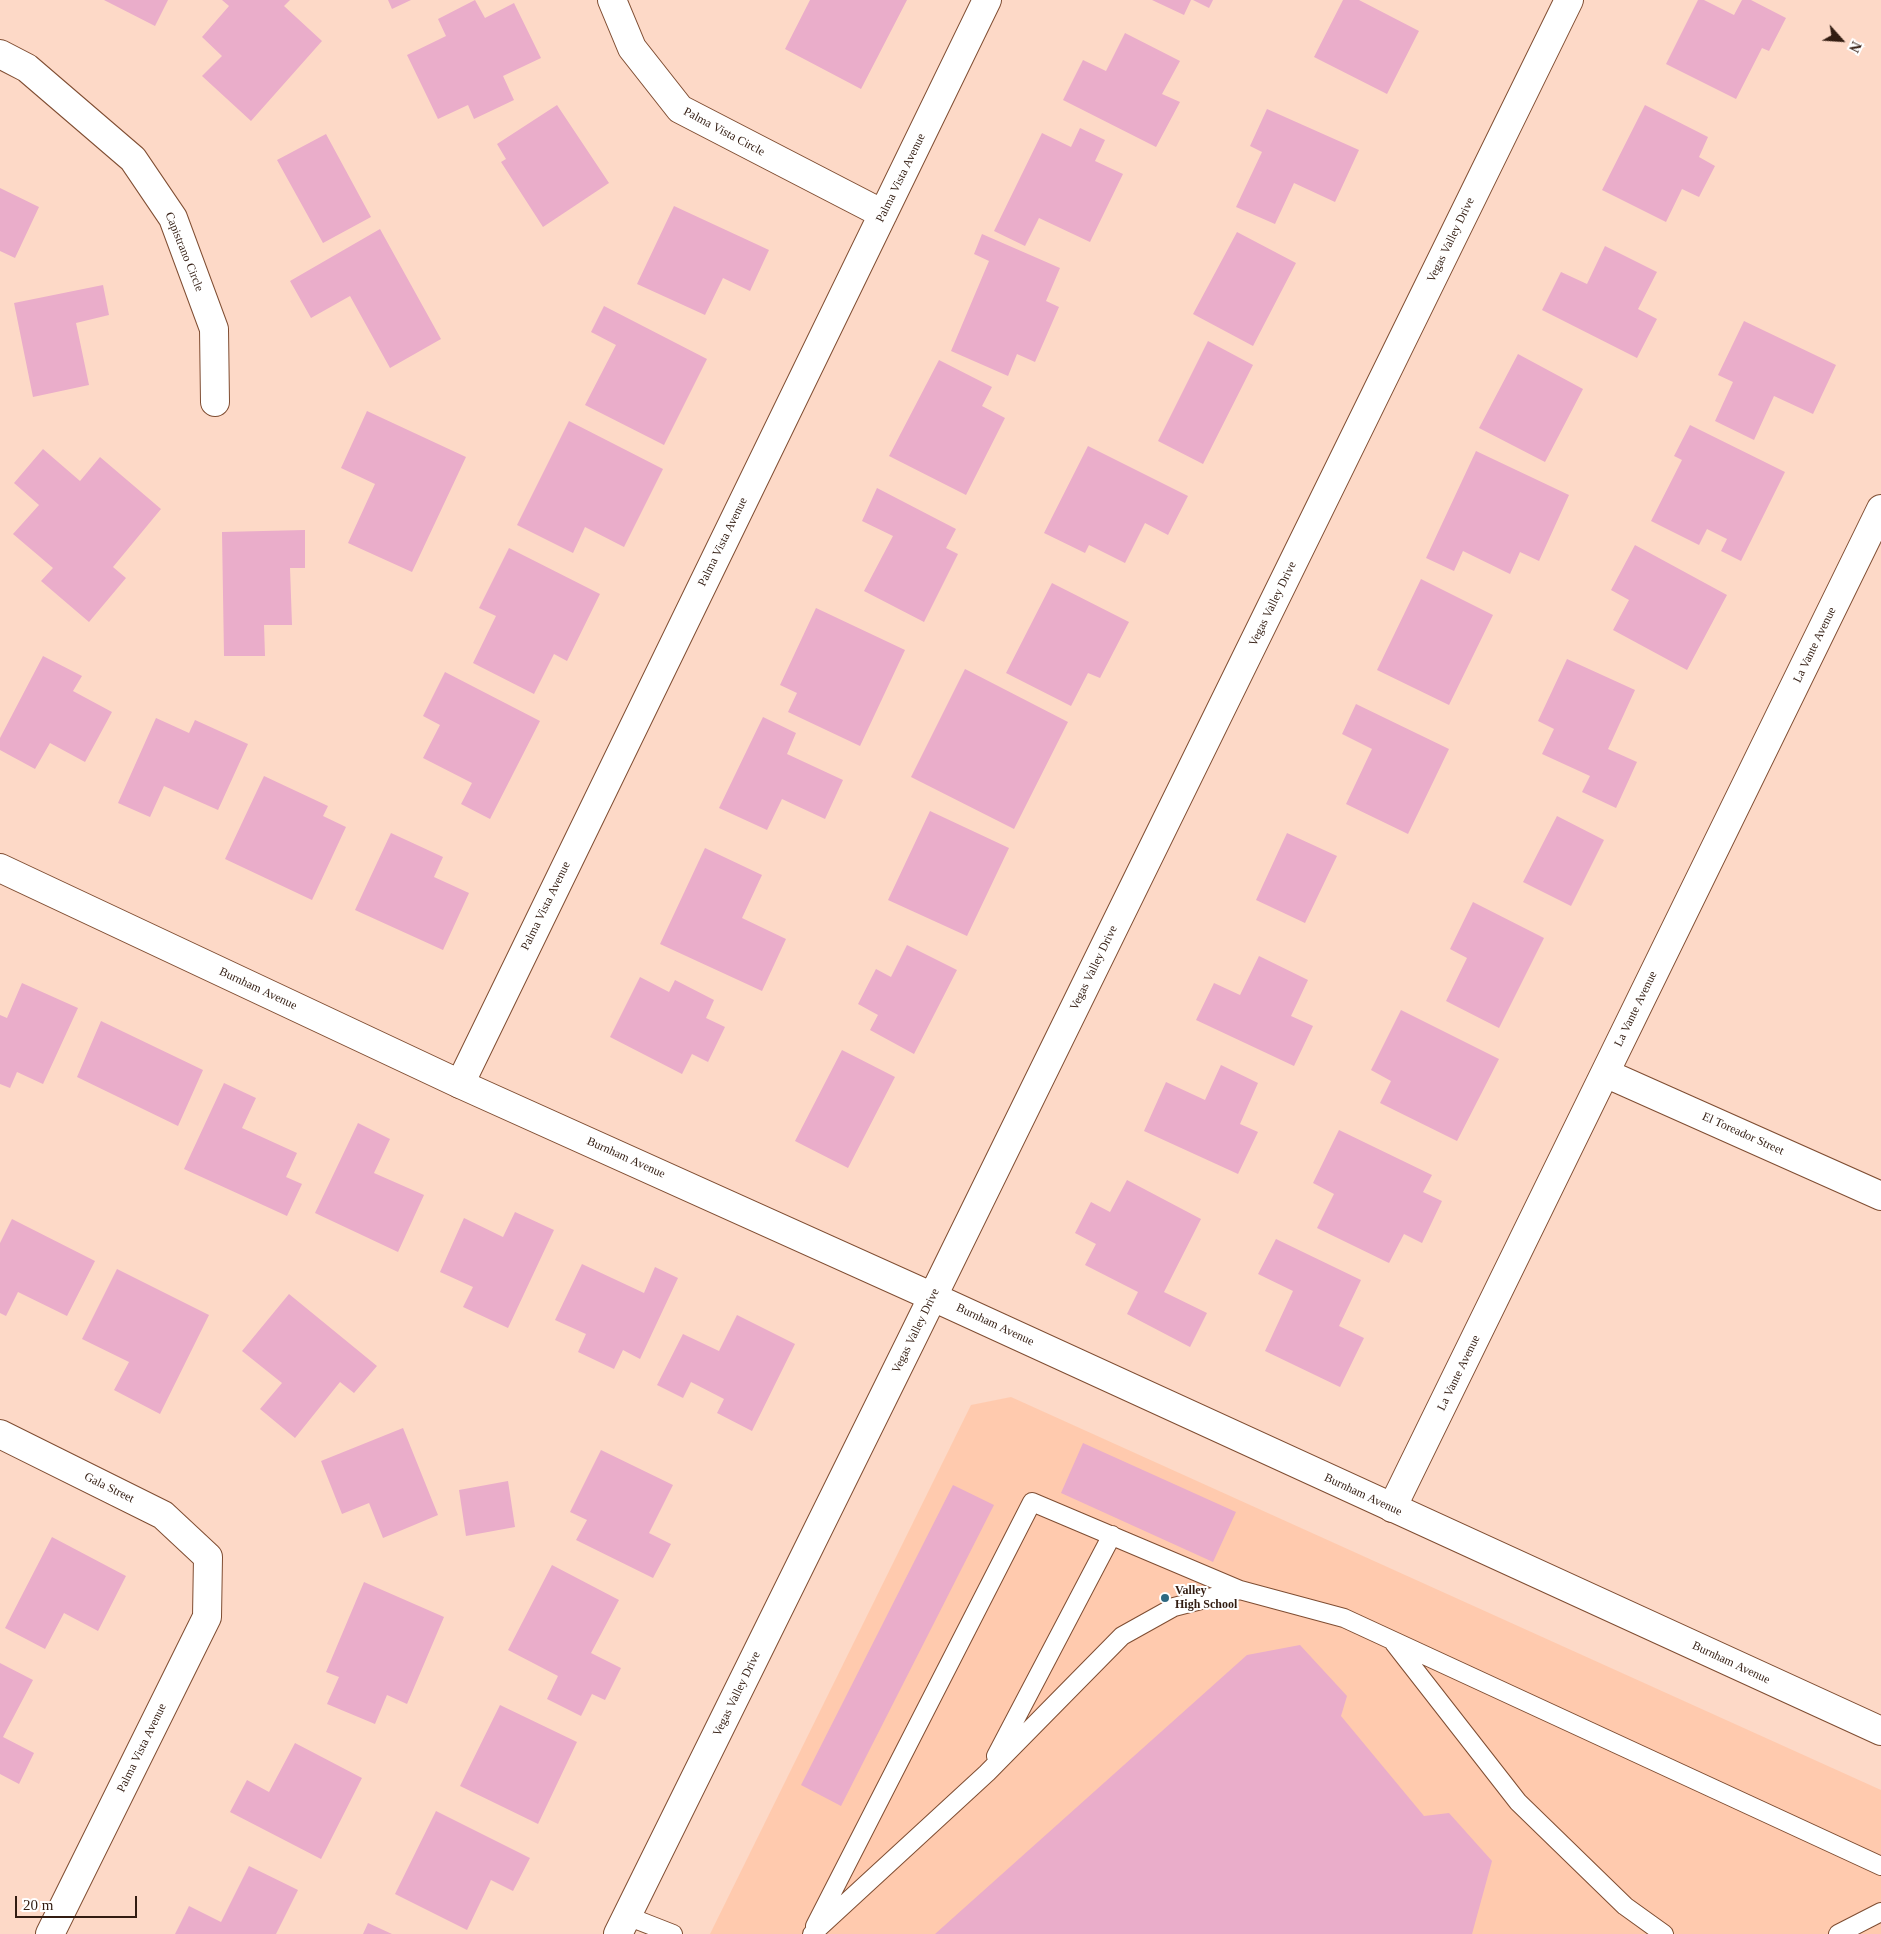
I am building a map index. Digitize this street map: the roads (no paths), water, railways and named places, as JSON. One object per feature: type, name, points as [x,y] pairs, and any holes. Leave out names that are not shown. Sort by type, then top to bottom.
[{"type":"street","name":"Palma Vista Circle","points":[[612,0],[632,48],[680,109],[883,214]]},
{"type":"street","name":"Palma Vista Avenue","points":[[460,1084],[987,0]]},
{"type":"street","name":"Vegas Valley Drive","points":[[622,1925],[933,1297],[1569,0]]},
{"type":"street","name":"Capistrano Circle","points":[[0,54],[27,68],[133,159],[173,218],[214,329],[215,402]]},
{"type":"street","name":"La Vante Avenue","points":[[1392,1508],[1881,509]]},
{"type":"street","name":"Burnham Avenue","points":[[0,868],[460,1084],[933,1297],[1881,1732]]},
{"type":"street","name":"El Toreador Street","points":[[1605,1073],[1881,1196]]},
{"type":"street","name":"Gala Street","points":[[0,1434],[164,1515],[208,1557]]},
{"type":"street","name":"Palma Vista Avenue","points":[[50,1934],[207,1617],[208,1557]]},
{"type":"lane","points":[[812,1934],[1032,1502],[1240,1590],[1344,1618],[1881,1866]]},
{"type":"lane","points":[[987,1773],[1112,1535]]},
{"type":"lane","points":[[812,1934],[987,1773],[1122,1636],[1174,1607],[1240,1590]]},
{"type":"lane","points":[[1392,1641],[1518,1802],[1625,1906],[1664,1934]]},
{"type":"lane","points":[[1838,1934],[1881,1912]]},
{"type":"lane","points":[[622,1925],[673,1934]]},
{"type":"place","name":"Valley High School","points":[[1165,1598]]}]
